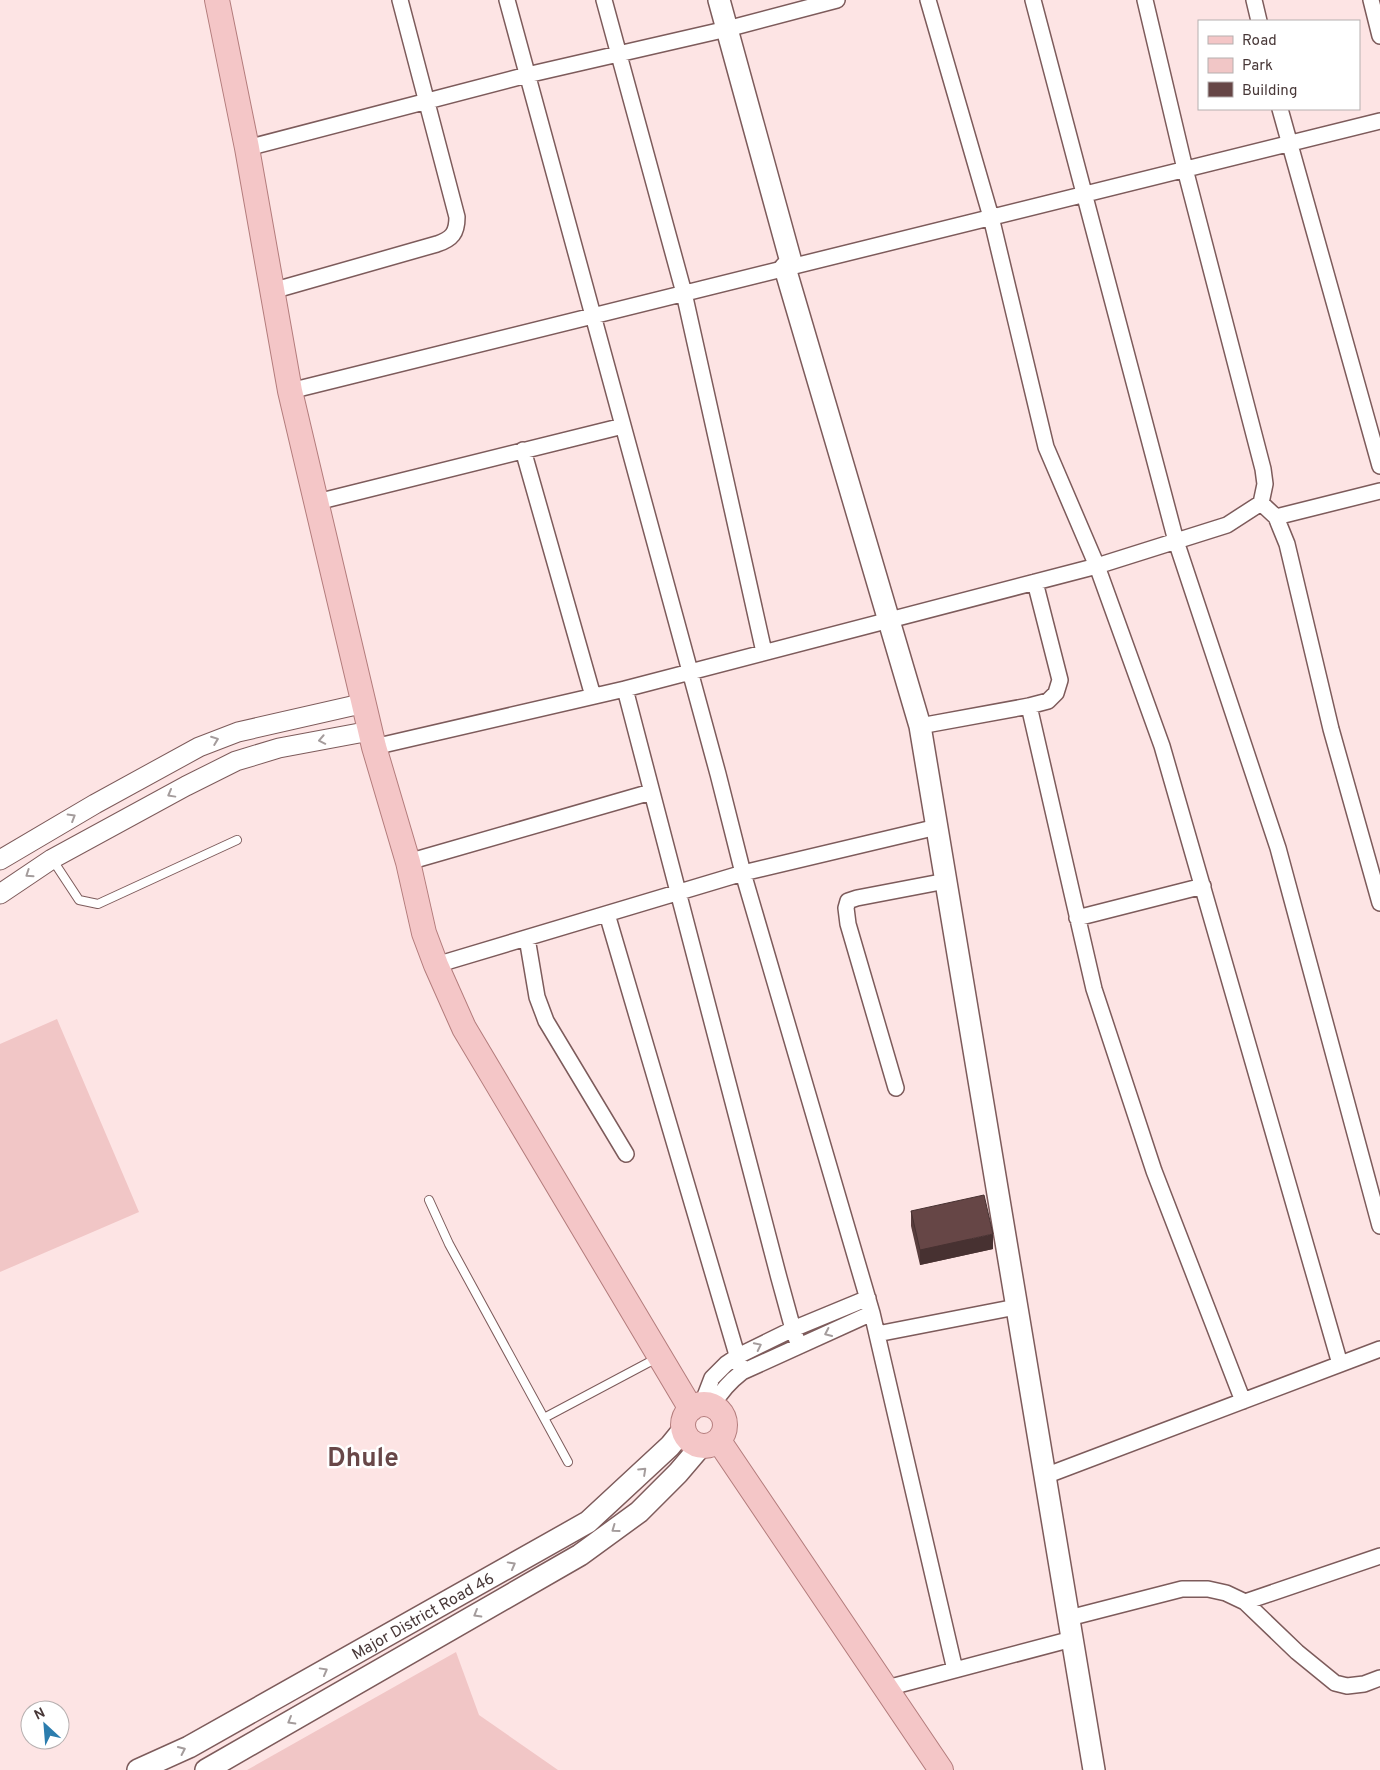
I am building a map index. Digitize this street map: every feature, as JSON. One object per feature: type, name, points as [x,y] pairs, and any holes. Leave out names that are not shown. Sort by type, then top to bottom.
[{"type":"main road","points":[[217,0],[247,148],[290,391],[372,739],[408,862],[424,933],[464,1028],[658,1357],[697,1412]]},
{"type":"main road","points":[[719,0],[791,262],[785,268],[920,726],[1094,1770]]},
{"type":"main road","points":[[697,1412],[722,1412],[726,1422],[725,1433],[710,1444],[693,1444],[687,1438],[697,1412]]},
{"type":"main road","name":"Major District Road 46","points":[[138,1770],[189,1747],[588,1522],[670,1446],[697,1412]]},
{"type":"main road","points":[[710,1444],[887,1688],[942,1770]]},
{"type":"main road","name":"Major District Road 46","points":[[206,1770],[580,1555],[638,1512],[710,1444]]},
{"type":"street","points":[[272,291],[437,244],[454,235],[457,227],[457,217],[400,0]]},
{"type":"street","points":[[507,0],[690,671],[743,873],[870,1305],[955,1670]]},
{"type":"street","points":[[604,0],[684,293],[764,652]]},
{"type":"street","points":[[247,148],[528,75],[727,29],[821,2],[837,0]]},
{"type":"street","points":[[928,0],[991,217],[1046,447],[1097,566],[1162,746],[1340,1364]]},
{"type":"street","points":[[1033,0],[1176,541],[1278,848],[1380,1226]]},
{"type":"street","points":[[0,894],[52,859],[236,761],[279,748],[372,739],[626,689],[888,619],[1097,566],[1226,525],[1261,503],[1265,484],[1263,469],[1184,169],[1145,0]]},
{"type":"street","points":[[1254,0],[1259,20]]},
{"type":"street","points":[[1371,0],[1380,36]]},
{"type":"street","points":[[1280,110],[1380,466]]},
{"type":"street","points":[[290,391],[1380,121]]},
{"type":"street","points":[[317,502],[623,426]]},
{"type":"street","points":[[524,450],[593,696]]},
{"type":"street","points":[[1276,517],[1380,491]]},
{"type":"street","points":[[1261,503],[1276,517],[1287,544],[1330,729],[1379,894]]},
{"type":"street","points":[[920,726],[1029,706],[1048,700],[1056,693],[1060,680],[1035,582]]},
{"type":"street","points":[[626,689],[651,792],[792,1329],[799,1346]]},
{"type":"street","points":[[0,860],[199,746],[238,732],[365,703]]},
{"type":"street","points":[[1029,706],[1094,989],[1158,1180],[1243,1401]]},
{"type":"street","points":[[408,862],[651,792]]},
{"type":"street","points":[[436,965],[743,873],[936,827]]},
{"type":"street","points":[[896,1088],[848,924],[846,908],[848,901],[857,898],[946,881]]},
{"type":"street","points":[[1078,918],[1203,886]]},
{"type":"street","points":[[607,914],[742,1372]]},
{"type":"street","points":[[528,938],[537,997],[546,1022],[626,1154]]},
{"type":"street","points":[[697,1412],[712,1378],[722,1367],[738,1356],[792,1329],[870,1305]]},
{"type":"street","points":[[697,1412],[742,1372],[799,1346],[870,1305]]},
{"type":"street","points":[[877,1334],[1016,1307]]},
{"type":"street","points":[[1045,1476],[1380,1349]]},
{"type":"street","points":[[1245,1602],[1380,1556]]},
{"type":"street","points":[[1069,1618],[1182,1588],[1208,1589],[1226,1593],[1245,1602],[1297,1652],[1335,1683],[1347,1686],[1364,1684],[1380,1678]]},
{"type":"street","points":[[887,1688],[1072,1640]]},
{"type":"lane","points":[[52,859],[79,900],[98,904],[238,840]]},
{"type":"lane","points":[[428,1200],[449,1244],[568,1462]]},
{"type":"lane","points":[[544,1418],[658,1357]]},
{"type":"green space","points":[[57,1019],[139,1212],[0,1272],[0,1044]]},
{"type":"green space","points":[[456,1652],[479,1715],[558,1770],[247,1770]]},
{"type":"building","points":[[984,1195],[993,1234],[920,1250],[911,1211]]},
{"type":"district","name":"Dhule","points":[[363,1457]]}]
